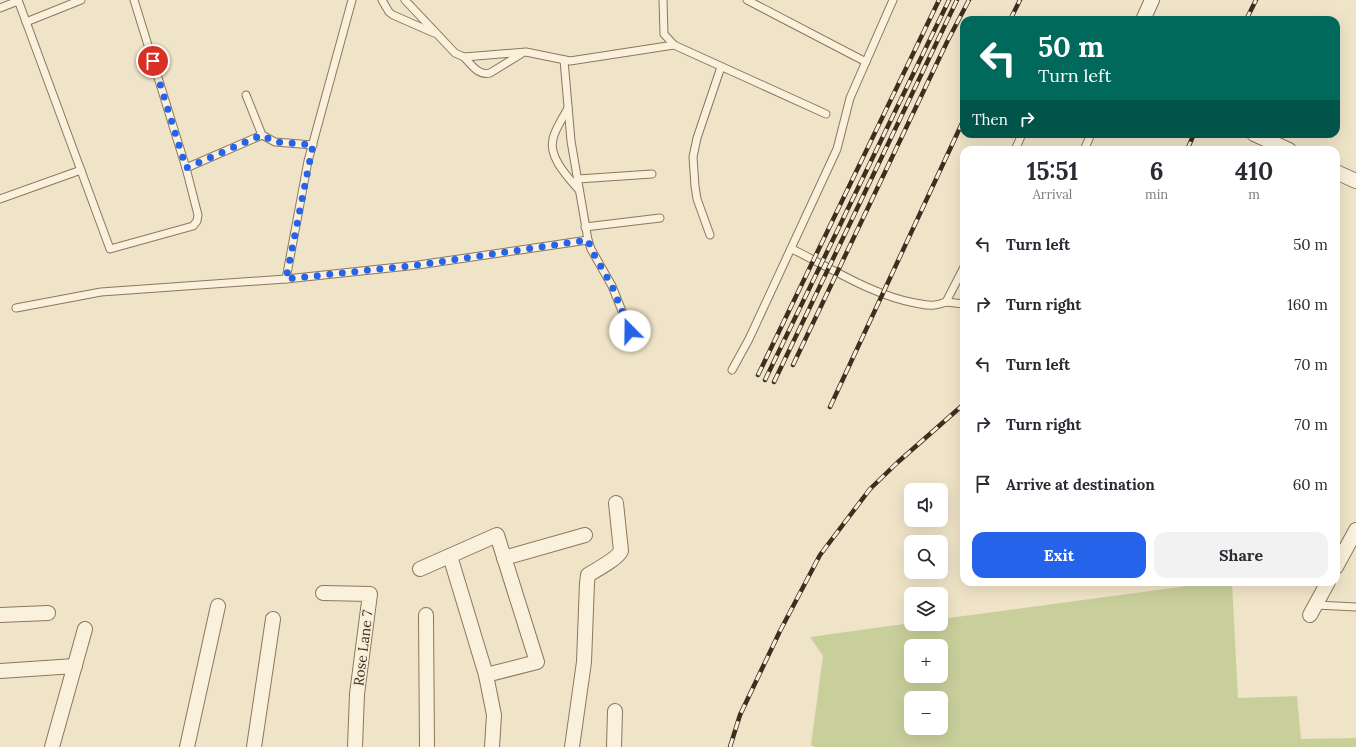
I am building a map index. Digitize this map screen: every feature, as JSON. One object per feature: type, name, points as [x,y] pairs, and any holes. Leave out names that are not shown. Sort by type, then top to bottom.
[{"type":"street","points":[[1144,16],[1152,0]]},
{"type":"street","points":[[1263,138],[1280,146]]},
{"type":"street","points":[[1340,174],[1356,181]]},
{"type":"street","points":[[572,747],[584,662],[588,575],[612,560],[621,551],[616,502]]},
{"type":"street","points":[[1340,560],[1356,530]]},
{"type":"street","points":[[504,558],[585,535]]},
{"type":"street","points":[[420,569],[497,536],[537,662],[486,675]]},
{"type":"street","points":[[450,556],[486,675],[494,715],[492,747]]},
{"type":"street","points":[[1313,610],[1326,586]]},
{"type":"street","name":"Rose Lane 7","points":[[324,592],[370,594],[357,694],[355,747]]},
{"type":"street","points":[[187,747],[218,606]]},
{"type":"street","points":[[0,615],[48,613]]},
{"type":"street","points":[[426,615],[427,747]]},
{"type":"street","points":[[254,747],[273,618]]},
{"type":"street","points":[[52,747],[85,629]]},
{"type":"street","points":[[0,670],[75,666]]},
{"type":"street","points":[[614,747],[615,711]]},
{"type":"lane","points":[[0,8],[18,0],[110,248],[193,226],[198,221],[198,215],[186,168],[134,0]]},
{"type":"lane","points":[[26,22],[81,0]]},
{"type":"lane","points":[[286,279],[313,145],[352,0]]},
{"type":"lane","points":[[382,0],[389,12],[438,35]]},
{"type":"lane","points":[[405,0],[455,53],[464,57],[480,72],[485,74],[490,73],[522,53]]},
{"type":"lane","points":[[663,0],[664,34],[674,45],[826,114]]},
{"type":"lane","points":[[747,0],[866,62]]},
{"type":"lane","points":[[732,370],[749,339],[837,149],[850,98],[893,0]]},
{"type":"lane","points":[[464,57],[522,53],[570,61],[674,45]]},
{"type":"lane","points":[[564,60],[571,141],[588,240],[591,249],[612,286],[630,331]]},
{"type":"lane","points":[[710,235],[695,186],[693,157],[697,138],[721,67]]},
{"type":"lane","points":[[246,95],[262,135],[275,142],[313,145]]},
{"type":"lane","points":[[568,108],[552,139],[553,150],[558,166],[580,191]]},
{"type":"lane","points":[[186,168],[262,135]]},
{"type":"lane","points":[[0,199],[81,170]]},
{"type":"lane","points":[[578,179],[652,174]]},
{"type":"lane","points":[[585,226],[660,218]]},
{"type":"lane","points":[[16,308],[100,292],[286,279],[418,265],[588,240]]},
{"type":"lane","points":[[792,248],[882,294],[904,301],[926,305],[946,302],[960,304]]},
{"type":"lane","points":[[946,302],[960,275]]},
{"type":"lane","points":[[1313,610],[1356,608]]},
{"type":"green space","points":[[1187,586],[1232,586],[1238,698],[1297,696],[1301,739],[1356,738],[1356,747],[815,747],[811,745],[823,656],[810,637],[904,624],[904,631],[948,631],[948,618]]},
{"type":"railway","points":[[758,375],[939,0]]},
{"type":"railway","points":[[765,380],[949,0]]},
{"type":"railway","points":[[774,382],[957,0]]},
{"type":"railway","points":[[961,16],[969,0]]},
{"type":"railway","points":[[1012,16],[1020,0]]},
{"type":"railway","points":[[1248,16],[1256,0]]},
{"type":"railway","points":[[793,365],[960,17]]},
{"type":"railway","points":[[830,407],[960,128]]},
{"type":"railway","points":[[1189,146],[1192,138]]},
{"type":"railway","points":[[730,747],[740,715],[780,631],[820,555],[870,489],[898,462],[960,408]]},
{"type":"route","points":[[153,61],[186,168],[262,135],[275,142],[293,142],[313,145],[308,161],[286,279],[418,265],[588,240],[591,249],[612,286],[630,331]]}]
